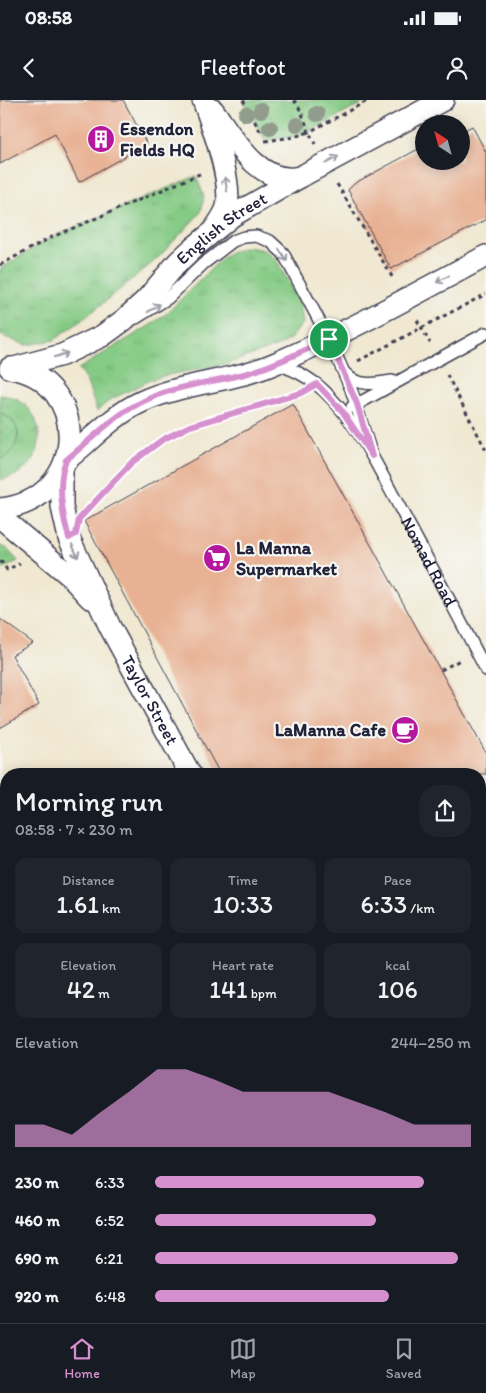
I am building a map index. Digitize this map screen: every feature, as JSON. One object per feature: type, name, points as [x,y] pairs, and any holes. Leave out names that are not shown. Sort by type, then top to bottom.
[{"type":"street","points":[[205,100],[241,149],[257,165],[281,178],[292,179],[300,177]]},
{"type":"street","points":[[205,100],[227,186],[226,207],[214,230]]},
{"type":"street","name":"English Street","points":[[4,367],[62,355],[93,342],[111,330],[140,305],[178,262],[232,216],[300,177],[444,100]]},
{"type":"street","points":[[0,509],[11,508],[32,501],[49,488],[64,465],[107,425],[140,403],[176,389],[237,376],[274,364],[329,339],[486,256]]},
{"type":"street","name":"Taylor Street","points":[[4,367],[24,371],[43,382],[63,407],[67,417],[69,449],[64,465],[62,506],[69,538],[110,627],[187,768]]},
{"type":"street","name":"Taylor Street","points":[[0,518],[80,586],[110,627]]},
{"type":"lane","name":"Nomad Road","points":[[111,330],[148,312],[168,298],[203,264],[233,241],[244,236],[256,236],[270,241],[283,253],[329,339],[357,404],[372,456]]},
{"type":"lane","points":[[343,412],[486,333]]},
{"type":"lane","name":"Nomad Road","points":[[274,364],[296,371],[317,384],[343,412],[372,456],[486,670]]},
{"type":"lane","points":[[344,372],[353,380],[365,383],[380,383],[406,378]]},
{"type":"path","points":[[244,100],[265,140]]},
{"type":"path","points":[[294,100],[309,132],[369,100]]},
{"type":"path","points":[[344,372],[486,294]]},
{"type":"path","points":[[69,538],[76,534],[79,519],[131,463],[162,440],[190,426],[301,393],[317,384]]},
{"type":"path","points":[[0,563],[2,562],[8,570],[41,552]]},
{"type":"green space","points":[[243,100],[369,100],[309,132],[294,137],[265,140]]},
{"type":"green space","points":[[196,176],[204,196],[201,212],[158,258],[86,317],[54,340],[26,345],[0,335],[0,269],[50,238]]},
{"type":"green space","points":[[249,247],[263,250],[270,254],[278,263],[300,304],[303,323],[292,337],[283,344],[229,363],[163,376],[148,381],[110,400],[97,411],[87,382],[78,369],[166,314],[230,252]]},
{"type":"green space","points":[[0,395],[13,398],[25,405],[35,419],[39,437],[36,454],[26,468],[14,476],[1,480],[0,459],[15,445],[18,431],[7,417],[0,414]]},
{"type":"green space","points":[[0,414],[14,422],[18,436],[13,450],[0,459]]},
{"type":"green space","points":[[0,546],[6,548],[18,561],[0,570]]},
{"type":"building","name":"Essendon Fields HQ","points":[[0,100],[123,100],[147,144],[79,182],[55,134],[0,164]]},
{"type":"building","points":[[472,126],[486,152],[486,220],[391,269],[348,190],[355,183],[415,151],[415,170],[470,170],[470,127]]},
{"type":"building","points":[[293,404],[486,753],[486,768],[217,768],[84,521]]},
{"type":"building","points":[[0,619],[33,643],[12,655],[39,705],[0,728]]},
{"type":"place","name":"Essendon Fields HQ","points":[[101,139]]},
{"type":"place","name":"La Manna Supermarket","points":[[217,558]]},
{"type":"place","name":"LaManna Cafe","points":[[405,730]]},
{"type":"route","points":[[329,339],[344,370],[357,404],[372,456],[343,412],[317,384],[301,393],[190,426],[162,440],[131,463],[79,519],[76,534],[69,538],[62,506],[62,470],[66,460],[117,417],[140,403],[164,393],[251,372],[274,364],[329,339]]}]
